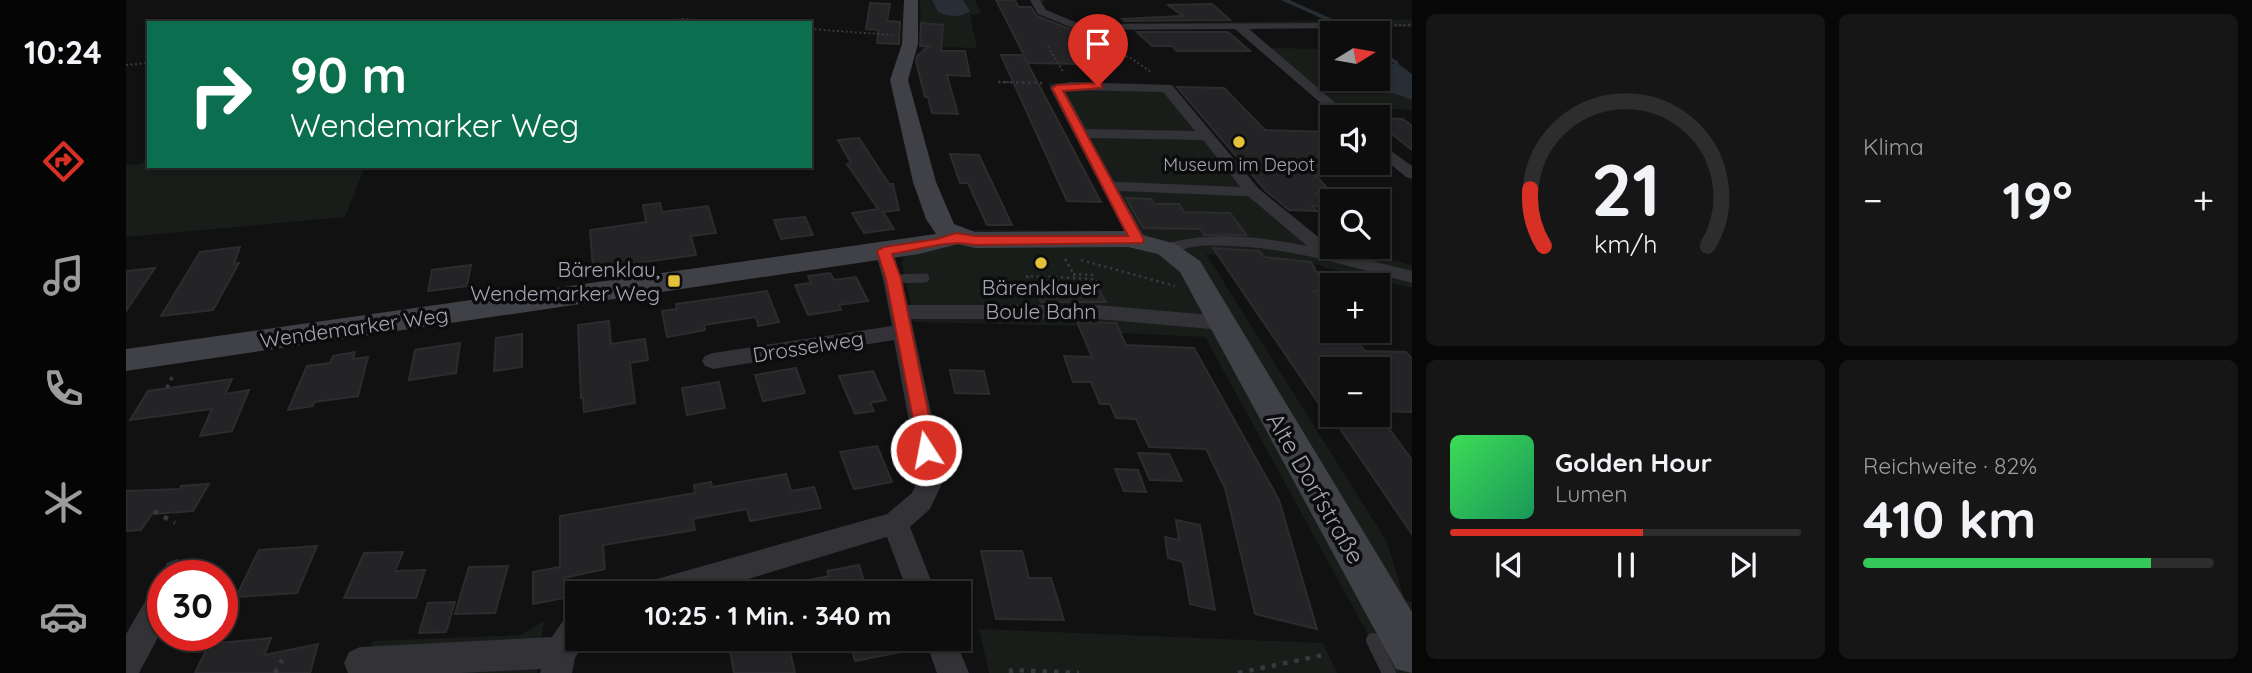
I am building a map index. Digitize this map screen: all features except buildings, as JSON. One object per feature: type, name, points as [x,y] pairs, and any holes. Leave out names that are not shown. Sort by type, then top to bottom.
[{"type":"street","points":[[911,0],[910,44],[899,80],[937,217],[946,230],[956,237],[975,240],[1152,245],[1184,241],[1256,243],[1320,255]]},
{"type":"street","points":[[1035,0],[1042,12],[1078,27],[1320,25]]},
{"type":"street","points":[[1238,26],[1331,105]]},
{"type":"street","points":[[1152,245],[1108,187],[1080,133],[1064,87],[1167,88],[1253,192],[1320,248]]},
{"type":"street","points":[[1080,133],[1206,136]]},
{"type":"street","points":[[1390,156],[1412,174]]},
{"type":"street","points":[[1395,160],[1412,161]]},
{"type":"street","name":"Wendemarker Weg","points":[[126,360],[940,243],[956,237]]},
{"type":"street","name":"Alte Dorfstraße","points":[[1152,245],[1191,267],[1211,322],[1412,653]]},
{"type":"street","points":[[698,581],[895,523],[921,501],[932,477],[902,321],[884,251]]},
{"type":"street","points":[[1339,259],[1412,277]]},
{"type":"street","points":[[902,321],[1009,312],[1097,312],[1211,322]]},
{"type":"street","name":"Drosselweg","points":[[713,361],[902,321]]},
{"type":"street","points":[[895,523],[917,581]]},
{"type":"street","points":[[126,665],[147,627]]},
{"type":"street","points":[[945,651],[953,673]]},
{"type":"street","points":[[359,663],[558,662]]},
{"type":"lane","points":[[1108,187],[1253,192]]},
{"type":"lane","points":[[893,279],[925,278]]},
{"type":"lane","points":[[1373,640],[1390,673]]},
{"type":"path","points":[[654,21],[707,21]]},
{"type":"path","points":[[1390,25],[1412,25]]},
{"type":"path","points":[[1085,27],[1101,49],[1137,62],[1167,88]]},
{"type":"path","points":[[812,29],[898,36]]},
{"type":"path","points":[[1048,47],[1064,87]]},
{"type":"path","points":[[1096,53],[1101,49]]},
{"type":"path","points":[[126,65],[147,63]]},
{"type":"path","points":[[998,82],[1046,83],[1064,87]]},
{"type":"path","points":[[1069,256],[1062,254],[1074,276],[1086,281]]},
{"type":"path","points":[[1076,258],[1182,288],[1211,322]]},
{"type":"path","points":[[1009,312],[1035,299],[1027,276],[1094,275]]},
{"type":"path","points":[[154,512],[175,523]]},
{"type":"path","points":[[1238,673],[1328,654]]},
{"type":"path","points":[[275,673],[282,660]]},
{"type":"path","points":[[1011,673],[1011,670],[1079,673]]},
{"type":"shaded area","points":[[920,0],[932,0],[938,12],[947,16],[967,13],[969,10],[963,0],[975,0],[981,13],[970,15],[977,48],[930,47],[921,50]]},
{"type":"shaded area","points":[[932,0],[963,0],[970,11],[959,16],[946,15],[938,12]]},
{"type":"shaded area","points":[[1031,0],[1044,0],[1045,2],[1041,3],[1047,13],[1075,24],[1320,21],[1320,27],[1255,28],[1250,32],[1269,48],[1320,49],[1320,91],[1388,91],[1412,100],[1412,110],[1390,109],[1390,105],[1324,105],[1231,28],[1075,30],[1042,15]]},
{"type":"shaded area","points":[[1279,0],[1290,0],[1339,21],[1325,21]]},
{"type":"shaded area","points":[[1412,19],[1412,27],[1390,27],[1390,21],[1365,21]]},
{"type":"shaded area","points":[[1397,63],[1412,74],[1412,100],[1388,91],[1390,91],[1390,64]]},
{"type":"shaded area","points":[[1048,83],[1170,87],[1298,237],[1320,242],[1320,259],[1388,259],[1412,265],[1412,288],[1390,283],[1390,273],[1348,273],[1311,262],[1206,254],[1387,542],[1405,601],[1412,602],[1412,673],[1389,673],[1205,337],[1121,333],[1117,327],[914,322],[902,263],[913,237],[977,230],[1127,231]]},
{"type":"shaded area","points":[[147,157],[147,168],[364,168],[345,217],[126,237],[126,165],[141,164]]},
{"type":"shaded area","points":[[544,621],[537,673],[362,673],[373,641],[521,635]]},
{"type":"shaded area","points":[[979,629],[1323,643],[1337,673],[989,673]]},
{"type":"waterway","points":[[1285,0],[1332,21]]},
{"type":"waterway","points":[[1390,59],[1397,63]]},
{"type":"place","name":"Museum im Depot","points":[[1239,142]]},
{"type":"place","name":"Bärenklauer Boule Bahn","points":[[1041,263]]},
{"type":"place","name":"Bärenklau, Wendemarker Weg","points":[[674,281]]},
{"type":"route","points":[[926,450],[893,279],[884,251],[940,243],[956,237],[975,240],[1137,240],[1057,88],[1098,86]]}]
